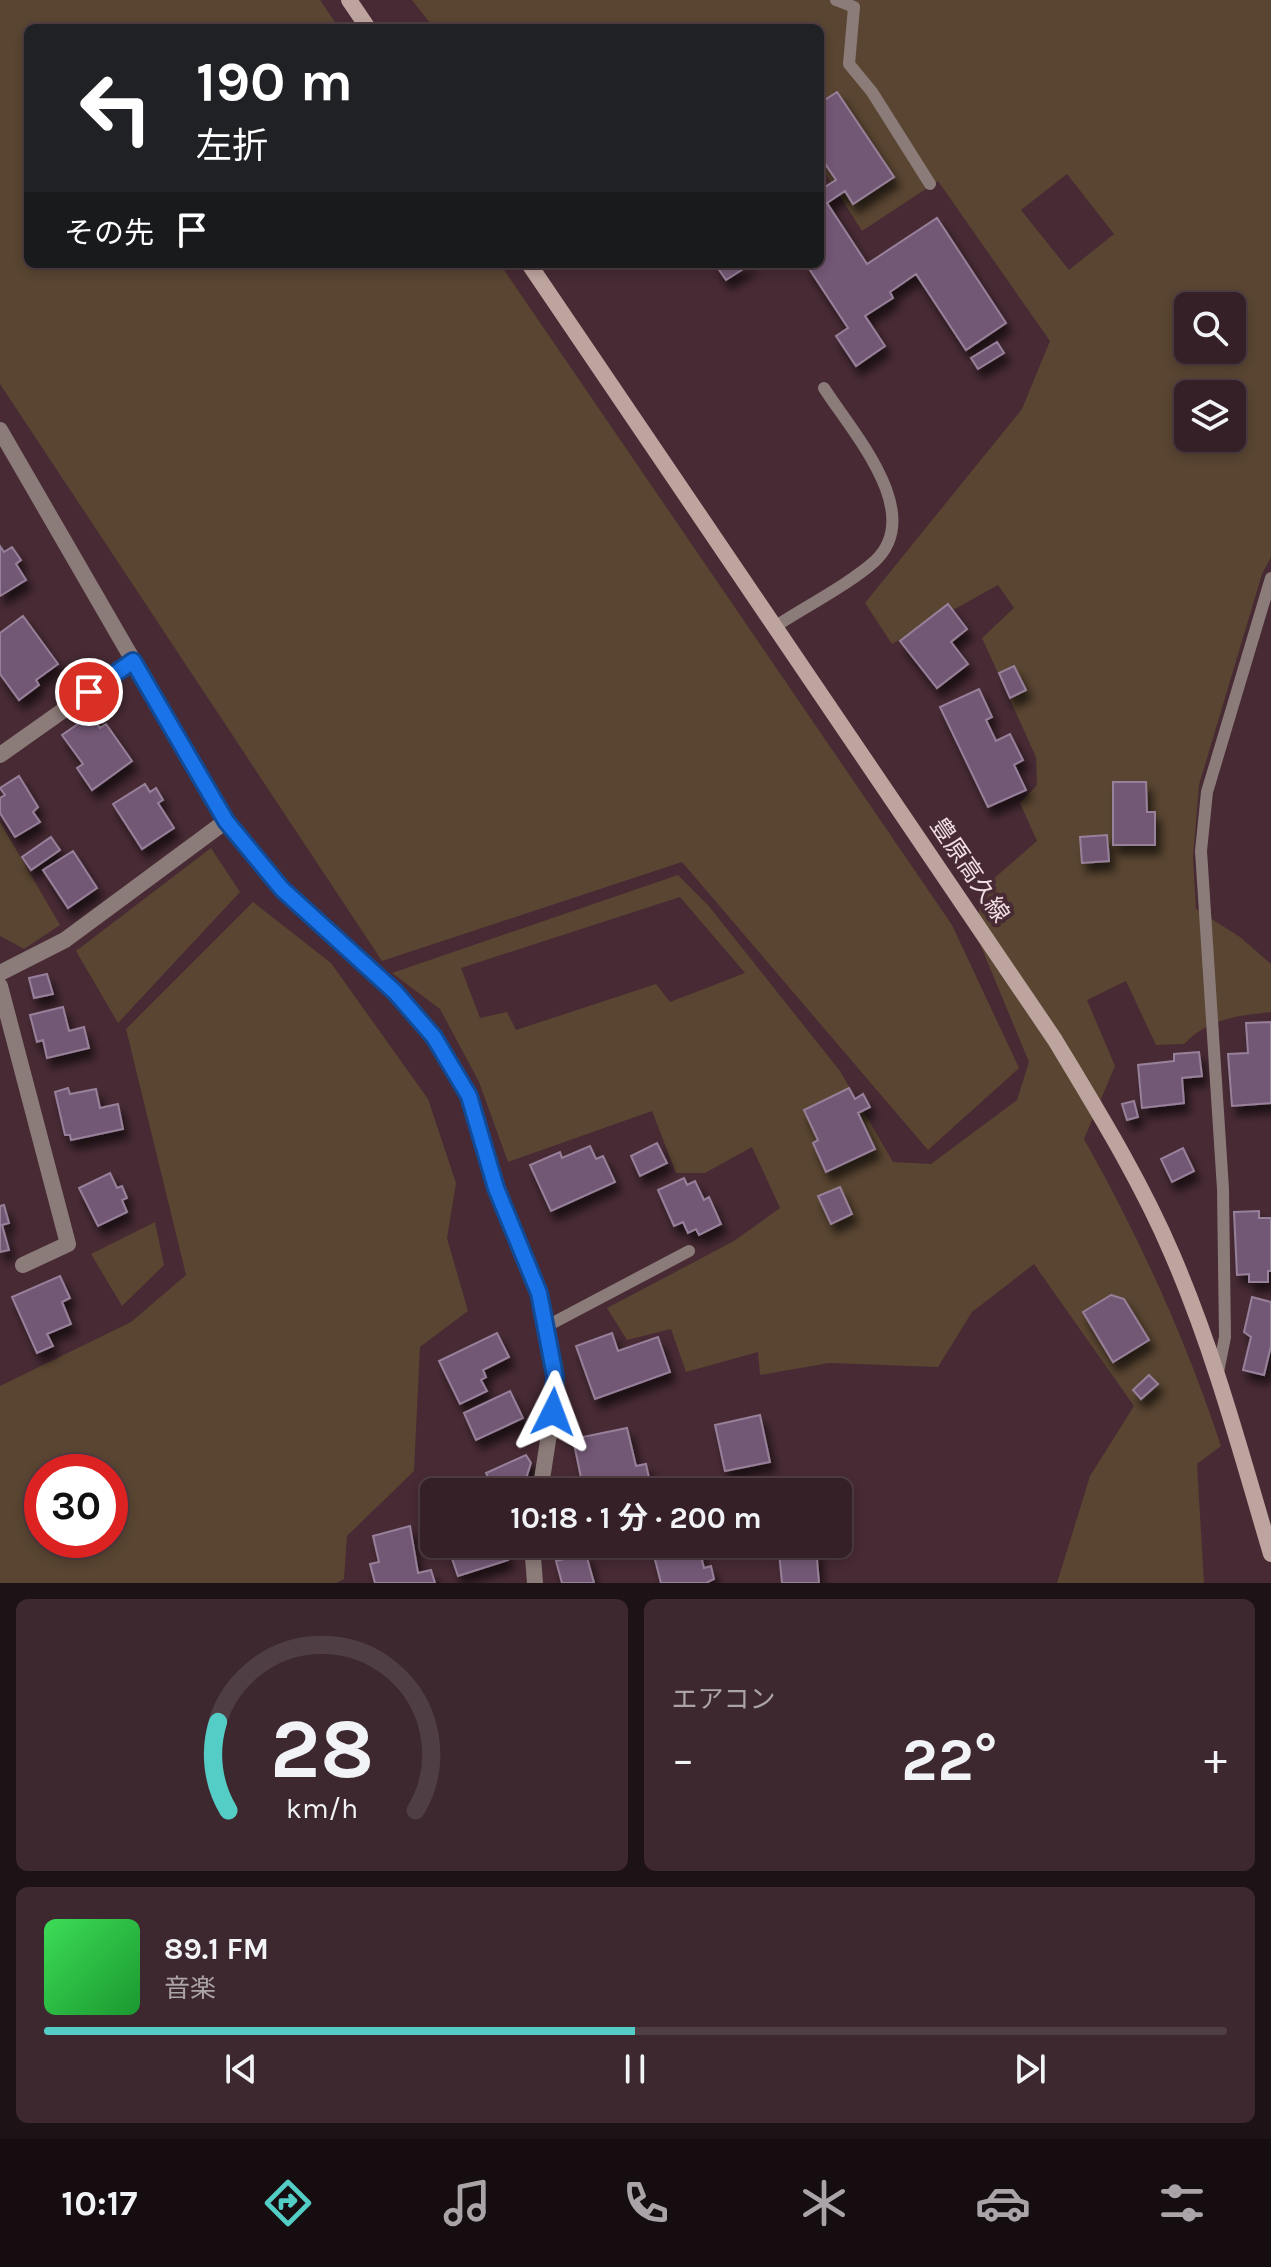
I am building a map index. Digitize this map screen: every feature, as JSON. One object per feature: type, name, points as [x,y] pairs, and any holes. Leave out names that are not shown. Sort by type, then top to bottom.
[{"type":"main road","points":[[349,0],[365,24]]},
{"type":"main road","name":"豊原高久線","points":[[532,268],[1055,1040],[1116,1142],[1171,1253],[1218,1372],[1271,1554]]},
{"type":"street","points":[[0,430],[226,821],[282,889],[395,992],[434,1037],[469,1096],[496,1188],[539,1293],[547,1326],[556,1389],[542,1478]]},
{"type":"street","points":[[0,755],[133,661]]},
{"type":"street","points":[[0,973],[65,940],[226,821]]},
{"type":"street","points":[[0,986],[68,1244],[23,1265]]},
{"type":"street","points":[[533,1558],[535,1583]]},
{"type":"lane","points":[[836,0],[854,7],[849,64],[872,92],[930,184]]},
{"type":"lane","points":[[776,626],[875,561],[893,534],[891,495],[824,388]]},
{"type":"lane","points":[[1218,1372],[1225,1337],[1223,1189],[1201,851],[1207,792],[1271,578]]},
{"type":"lane","points":[[547,1326],[689,1251]]},
{"type":"shaded area","points":[[0,0],[320,0],[336,24],[24,24],[24,268],[503,268],[952,925],[1019,1068],[928,1150],[682,862],[382,961],[0,384]]},
{"type":"shaded area","points":[[412,0],[1271,0],[1271,557],[1262,574],[1199,785],[1193,858],[1196,909],[1240,937],[1271,964],[1271,1012],[1235,1017],[1214,1024],[1184,1044],[1156,1045],[1126,981],[1087,1000],[1115,1066],[1084,1139],[1160,1289],[1193,1367],[1221,1446],[1197,1464],[1204,1583],[1057,1583],[1090,1476],[1134,1406],[1034,1264],[972,1312],[938,1367],[829,1363],[760,1375],[758,1352],[686,1372],[671,1329],[627,1340],[607,1308],[734,1241],[780,1208],[752,1147],[705,1173],[676,1173],[652,1111],[508,1162],[479,1082],[440,1009],[392,973],[678,875],[708,905],[840,1071],[893,1162],[931,1164],[1017,1100],[1029,1062],[975,932],[984,887],[1037,841],[1020,803],[1037,785],[1036,757],[982,638],[1014,608],[998,585],[892,644],[865,603],[1022,409],[1050,341],[938,181],[862,231],[824,171],[824,24],[431,24]],"holes":[[[1067,174],[1114,234],[1069,270],[1021,210]],[[680,897],[745,973],[670,1002],[656,984],[516,1030],[507,1012],[480,1018],[461,968]]]},
{"type":"shaded area","points":[[0,822],[60,925],[24,949],[0,936]]},
{"type":"shaded area","points":[[211,848],[240,892],[118,1023],[76,951]]},
{"type":"shaded area","points":[[253,902],[331,963],[428,1099],[456,1183],[447,1238],[468,1311],[420,1347],[414,1471],[347,1536],[344,1579],[336,1583],[0,1583],[0,1386],[131,1322],[186,1275],[126,1029]]},
{"type":"shaded area","points":[[155,1222],[164,1265],[122,1306],[91,1254]]},
{"type":"building","points":[[837,92],[894,177],[853,204],[845,191],[827,203],[867,264],[937,218],[1006,323],[966,350],[916,274],[890,292],[893,298],[865,316],[885,346],[856,366],[836,336],[848,328],[809,268],[824,268],[824,188],[836,180],[824,162],[824,100]]},
{"type":"building","points":[[718,268],[745,268],[726,280]]},
{"type":"building","points":[[997,342],[1004,353],[978,369],[971,358]]},
{"type":"building","points":[[0,546],[4,552],[12,547],[21,560],[16,564],[26,580],[0,596]]},
{"type":"building","points":[[948,604],[967,629],[951,642],[968,664],[937,688],[900,641]]},
{"type":"building","points":[[23,616],[58,664],[36,680],[39,685],[19,700],[0,674],[0,633]]},
{"type":"building","points":[[1014,666],[1026,690],[1010,698],[999,673]]},
{"type":"building","points":[[979,689],[992,717],[986,720],[996,741],[1010,734],[1023,760],[1014,765],[1026,790],[988,807],[940,707]]},
{"type":"building","points":[[91,715],[100,728],[106,724],[132,761],[92,790],[77,768],[83,764],[62,735]]},
{"type":"building","points":[[19,776],[38,807],[33,812],[40,822],[15,837],[0,813],[0,798],[5,795],[0,788]]},
{"type":"building","points":[[1113,782],[1146,782],[1147,812],[1155,812],[1155,845],[1113,845]]},
{"type":"building","points":[[145,784],[150,792],[156,788],[163,800],[158,803],[174,828],[142,849],[113,804]]},
{"type":"building","points":[[1107,835],[1109,861],[1082,863],[1080,837]]},
{"type":"building","points":[[51,837],[60,850],[31,870],[22,857]]},
{"type":"building","points":[[73,851],[97,888],[68,908],[43,870]]},
{"type":"building","points":[[47,974],[53,994],[34,998],[29,978]]},
{"type":"building","points":[[63,1007],[69,1031],[84,1027],[89,1048],[47,1058],[43,1040],[37,1042],[30,1015]]},
{"type":"building","points":[[1271,1022],[1271,1103],[1232,1106],[1228,1054],[1248,1053],[1246,1023]]},
{"type":"building","points":[[1199,1052],[1202,1076],[1182,1078],[1184,1103],[1142,1108],[1138,1065],[1174,1061],[1174,1054]]},
{"type":"building","points":[[68,1088],[70,1094],[96,1089],[100,1108],[118,1104],[123,1129],[71,1140],[70,1135],[65,1135],[55,1092]]},
{"type":"building","points":[[849,1088],[855,1099],[863,1094],[870,1107],[858,1113],[875,1149],[826,1172],[813,1143],[818,1140],[804,1110]]},
{"type":"building","points":[[1134,1101],[1138,1117],[1127,1120],[1122,1104]]},
{"type":"building","points":[[657,1143],[667,1163],[640,1176],[631,1156]]},
{"type":"building","points":[[590,1146],[596,1159],[603,1156],[615,1182],[551,1211],[530,1165],[560,1152],[562,1158]]},
{"type":"building","points":[[1183,1148],[1194,1171],[1172,1182],[1161,1159]]},
{"type":"building","points":[[110,1173],[117,1188],[122,1186],[127,1198],[122,1200],[127,1212],[98,1226],[79,1188]]},
{"type":"building","points":[[684,1178],[687,1185],[695,1181],[704,1200],[709,1197],[721,1224],[699,1235],[696,1229],[688,1233],[683,1222],[674,1226],[658,1190]]},
{"type":"building","points":[[840,1187],[852,1214],[831,1224],[818,1196]]},
{"type":"building","points":[[4,1205],[9,1223],[2,1225],[9,1250],[0,1252],[0,1206]]},
{"type":"building","points":[[1259,1211],[1259,1218],[1271,1218],[1271,1271],[1268,1271],[1268,1282],[1249,1282],[1249,1274],[1237,1275],[1234,1212]]},
{"type":"building","points":[[60,1276],[70,1298],[62,1302],[71,1324],[47,1334],[53,1346],[37,1353],[12,1297]]},
{"type":"building","points":[[1111,1295],[1124,1299],[1149,1340],[1113,1362],[1083,1312]]},
{"type":"building","points":[[1252,1297],[1271,1302],[1271,1346],[1264,1375],[1243,1370],[1251,1337],[1244,1332]]},
{"type":"building","points":[[497,1333],[509,1357],[483,1370],[486,1377],[481,1380],[487,1391],[460,1404],[439,1361]]},
{"type":"building","points":[[612,1333],[618,1351],[658,1337],[670,1372],[595,1399],[576,1346]]},
{"type":"building","points":[[1149,1375],[1158,1384],[1141,1399],[1133,1390]]},
{"type":"building","points":[[510,1391],[523,1418],[476,1440],[464,1413]]},
{"type":"building","points":[[760,1415],[770,1462],[725,1471],[715,1425]]},
{"type":"building","points":[[627,1428],[636,1466],[646,1464],[649,1478],[581,1478],[573,1439]]},
{"type":"building","points":[[526,1455],[531,1463],[526,1478],[488,1478],[486,1473]]},
{"type":"building","points":[[410,1526],[418,1573],[431,1570],[435,1583],[375,1583],[370,1564],[379,1562],[373,1536]]},
{"type":"building","points":[[452,1558],[507,1558],[508,1560],[458,1576]]},
{"type":"building","points":[[587,1558],[594,1583],[562,1583],[556,1561]]},
{"type":"building","points":[[655,1558],[702,1558],[704,1568],[711,1566],[714,1579],[706,1583],[661,1583]]},
{"type":"building","points":[[780,1558],[817,1558],[819,1583],[782,1583]]},
{"type":"route","points":[[89,692],[133,661],[226,821],[282,889],[395,992],[434,1037],[469,1096],[496,1188],[539,1293],[555,1376],[553,1412]]}]
